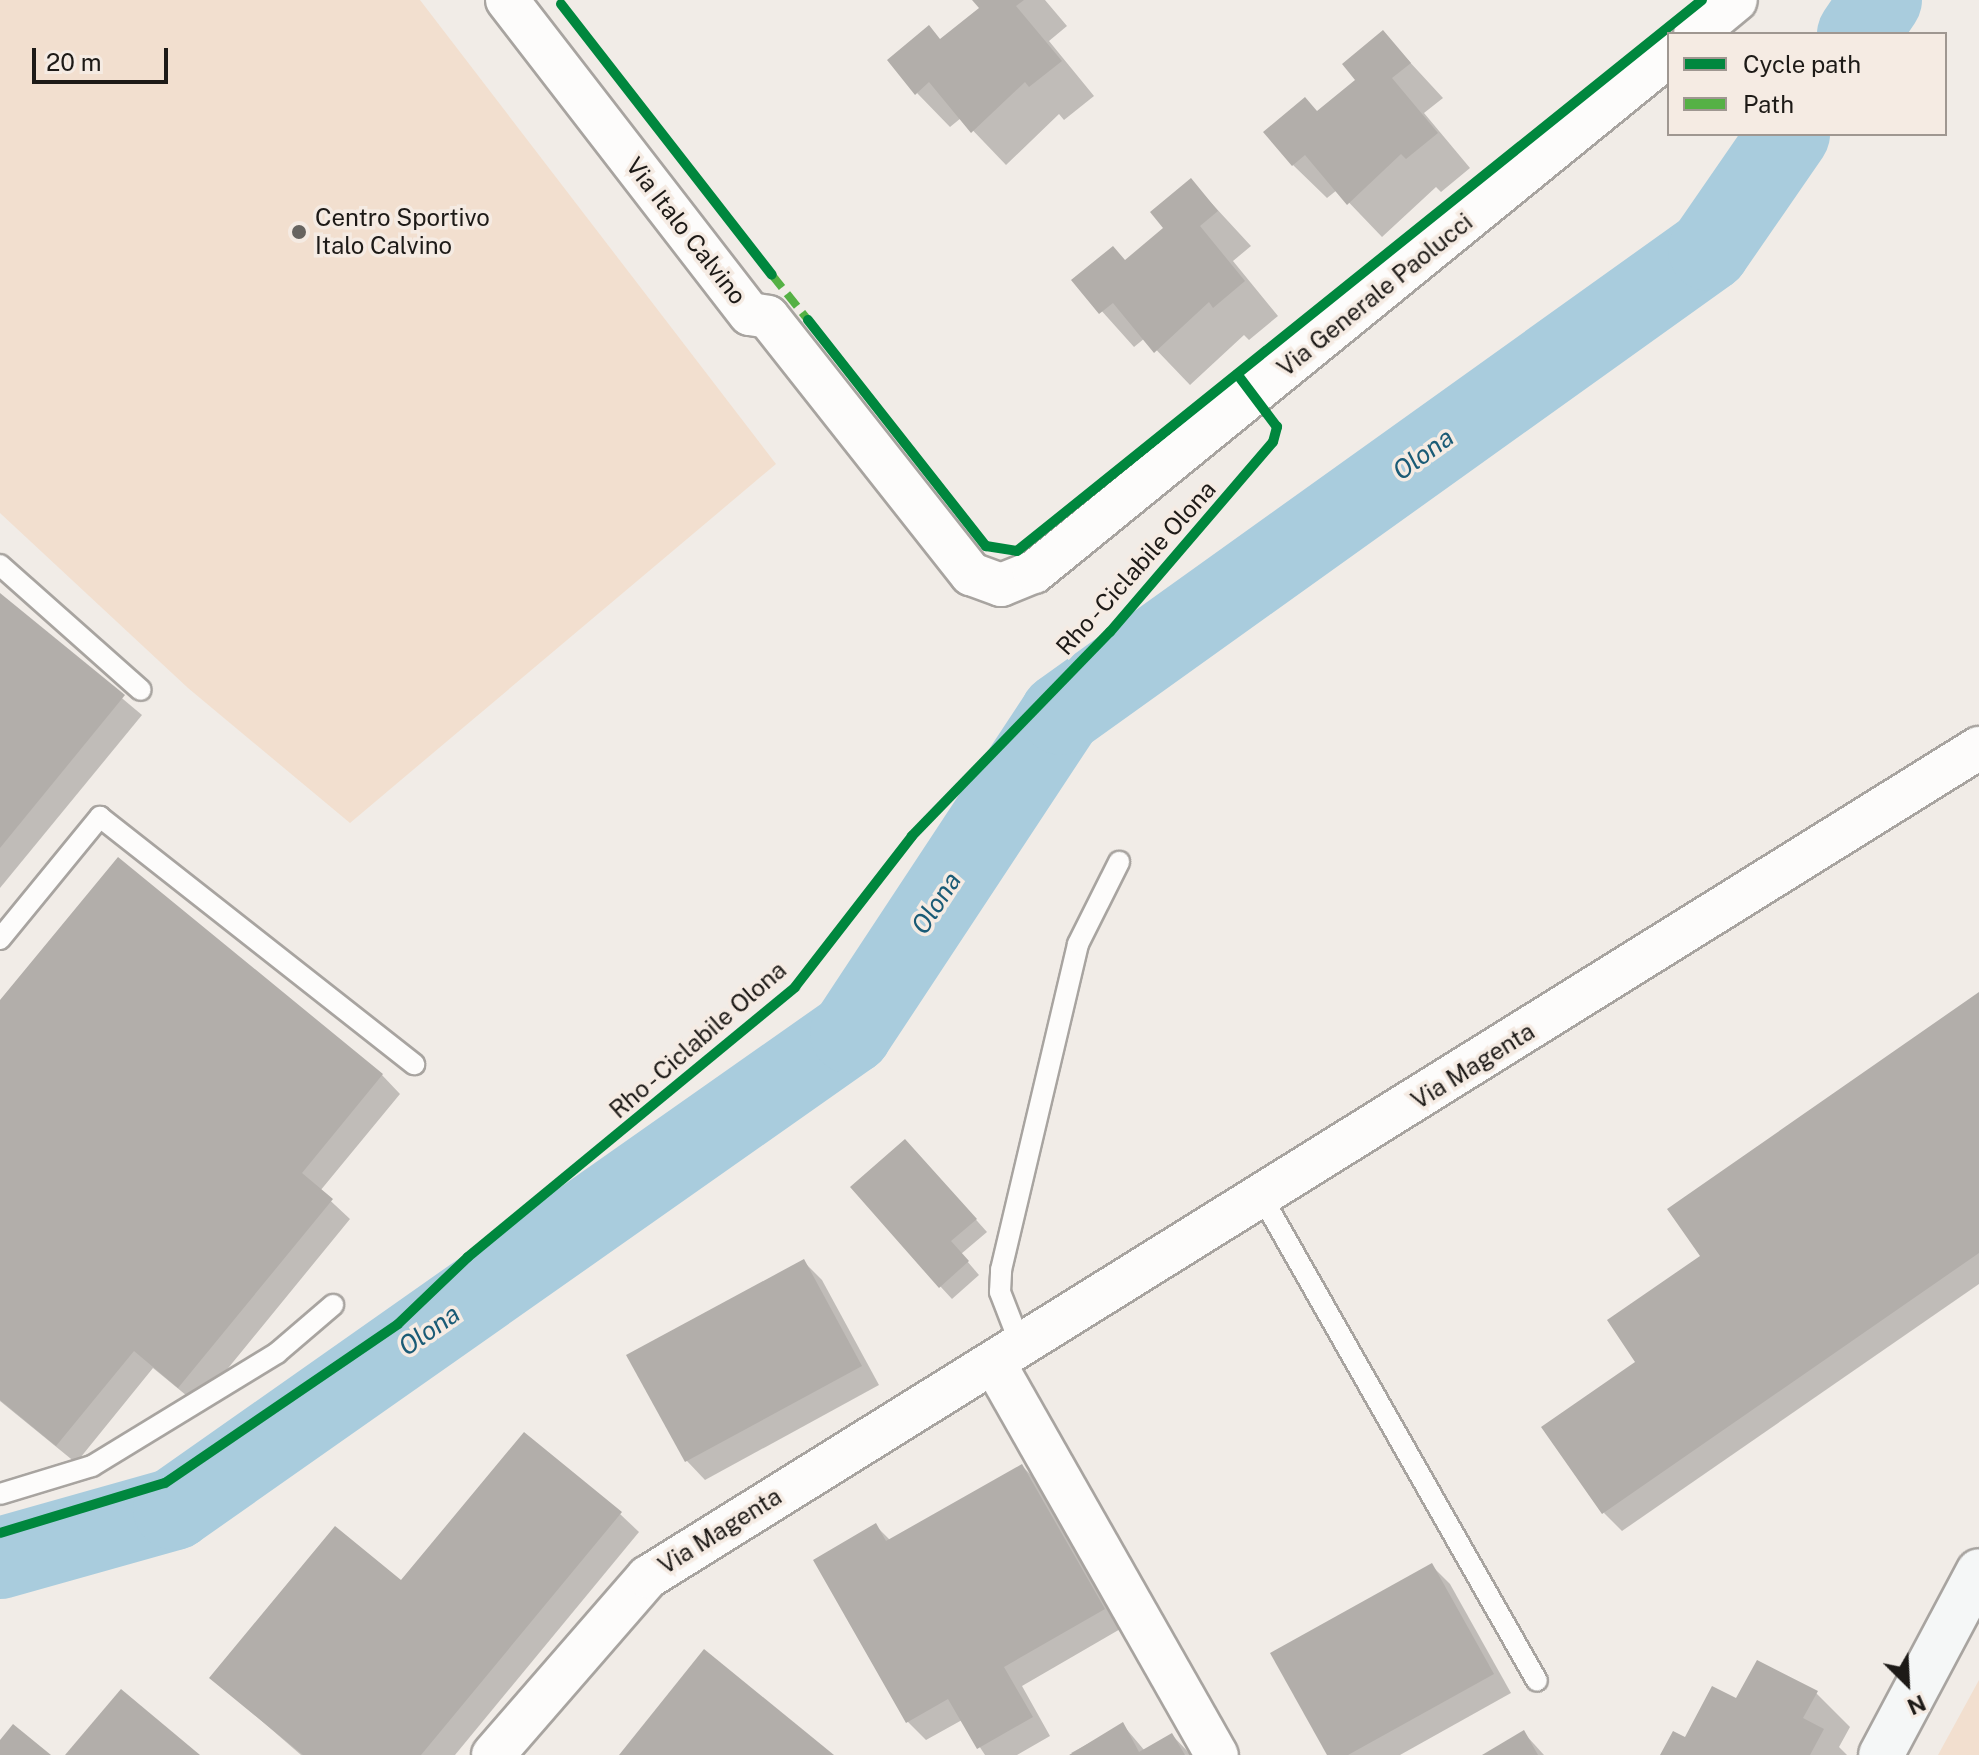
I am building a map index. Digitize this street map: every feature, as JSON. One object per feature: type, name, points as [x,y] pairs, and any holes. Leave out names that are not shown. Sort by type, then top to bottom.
[{"type":"street","name":"Via Italo Calvino","points":[[507,0],[750,314],[768,317],[971,574],[1001,585]]},
{"type":"street","points":[[1697,32],[1736,0]]},
{"type":"street","name":"Via Generale Paolucci","points":[[1001,585],[1034,572],[1667,57]]},
{"type":"street","name":"Via Magenta","points":[[493,1755],[648,1577],[1263,1199],[1969,750]]},
{"type":"street","points":[[1008,1355],[1217,1755]]},
{"type":"street","points":[[1881,1755],[1979,1571]]},
{"type":"lane","points":[[0,565],[141,690]]},
{"type":"lane","points":[[0,939],[100,817],[414,1064]]},
{"type":"lane","points":[[1008,1355],[1000,1292],[1001,1270],[1078,944],[1119,862]]},
{"type":"lane","points":[[1263,1199],[1537,1681]]},
{"type":"lane","points":[[0,1494],[92,1466],[277,1353],[333,1305]]},
{"type":"shaded area","name":"Centro Sportivo Italo Calvino","points":[[0,0],[420,0],[776,464],[350,823],[188,688],[0,513]]},
{"type":"shaded area","points":[[1979,1680],[1979,1755],[1938,1755]]},
{"type":"building","points":[[972,0],[1024,0],[1016,6],[1062,61],[1029,87],[1025,82],[971,133],[929,82],[915,95],[887,60],[929,25],[940,39],[979,8]]},
{"type":"building","points":[[1383,30],[1411,63],[1392,78],[1438,133],[1406,159],[1401,154],[1347,205],[1305,155],[1292,166],[1263,132],[1305,97],[1317,111],[1355,80],[1342,64]]},
{"type":"building","points":[[1191,178],[1218,211],[1200,226],[1245,281],[1213,308],[1209,302],[1154,353],[1113,303],[1099,314],[1071,280],[1113,246],[1125,260],[1163,228],[1150,212]]},
{"type":"building","points":[[0,593],[125,695],[0,848]]},
{"type":"building","points":[[118,857],[383,1074],[302,1173],[333,1199],[178,1388],[134,1351],[56,1446],[0,1400],[0,1000]]},
{"type":"building","points":[[1979,992],[1979,1253],[1602,1514],[1541,1427],[1635,1362],[1607,1320],[1700,1256],[1667,1209]]},
{"type":"building","points":[[905,1139],[977,1219],[951,1241],[969,1261],[939,1288],[850,1187]]},
{"type":"building","points":[[804,1259],[862,1366],[685,1462],[626,1355]]},
{"type":"building","points":[[524,1432],[622,1512],[421,1755],[303,1755],[209,1678],[335,1526],[401,1580]]},
{"type":"building","points":[[1022,1464],[1105,1609],[1004,1667],[1033,1717],[977,1749],[948,1699],[906,1723],[813,1560],[876,1523],[886,1541]]},
{"type":"building","points":[[1432,1563],[1494,1674],[1348,1755],[1327,1755],[1270,1653]]},
{"type":"building","points":[[704,1649],[834,1755],[619,1755]]},
{"type":"building","points":[[1757,1660],[1818,1691],[1803,1718],[1824,1729],[1810,1755],[1660,1755],[1673,1731],[1685,1737],[1712,1686],[1736,1698]]},
{"type":"building","points":[[121,1689],[200,1755],[65,1755]]},
{"type":"building","points":[[1123,1722],[1139,1752],[1172,1733],[1185,1755],[1069,1755]]},
{"type":"building","points":[[13,1724],[51,1755],[0,1755],[0,1740]]},
{"type":"building","points":[[1524,1730],[1538,1755],[1482,1755]]},
{"type":"waterway","name":"Olona","points":[[1859,32],[1881,0]]},
{"type":"waterway","name":"Olona","points":[[0,1558],[174,1509],[851,1033],[1061,714],[1709,250],[1788,136]]},
{"type":"marked path","points":[[772,275],[808,320]]},
{"type":"cycle path","points":[[808,320],[986,546],[1017,551],[1702,0]]},
{"type":"cycle path","points":[[561,4],[772,275]]},
{"type":"cycle path","name":"Rho - Ciclabile Olona","points":[[0,1533],[165,1483],[398,1324],[468,1257],[795,987],[912,836],[1110,632],[1273,442],[1277,427],[1237,374]]},
{"type":"place","name":"Centro Sportivo Italo Calvino","points":[[299,232]]}]
